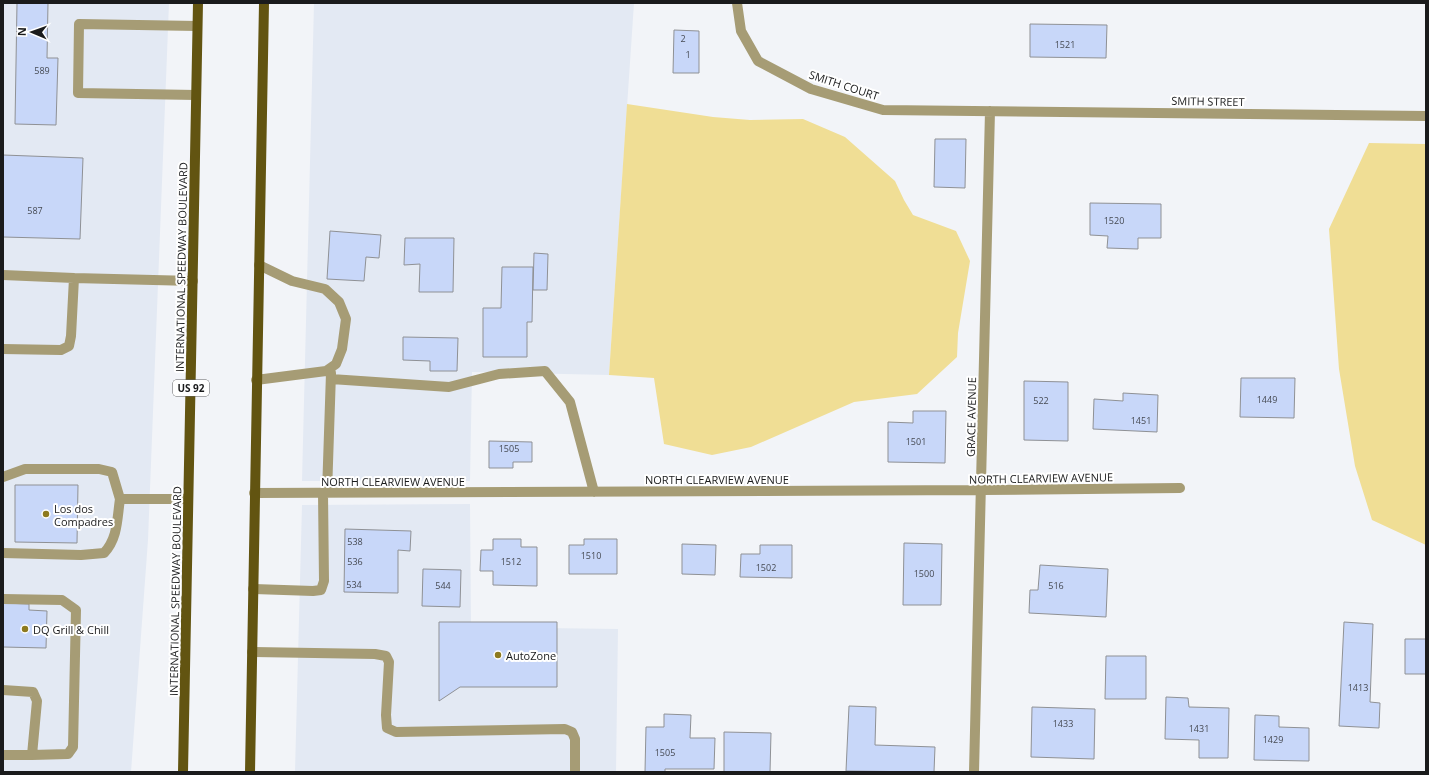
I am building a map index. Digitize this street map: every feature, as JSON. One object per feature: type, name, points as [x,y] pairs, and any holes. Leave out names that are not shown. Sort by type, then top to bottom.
[{"type":"main road","name":"INTERNATIONAL SPEEDWAY BOULEVARD","points":[[183,772],[198,3]]},
{"type":"main road","points":[[250,772],[264,3]]},
{"type":"street","name":"SMITH COURT","points":[[737,3],[741,31],[758,61],[811,89],[883,110],[990,111]]},
{"type":"street","points":[[196,95],[78,93],[79,24],[197,26]]},
{"type":"street","name":"SMITH STREET","points":[[990,111],[1426,116]]},
{"type":"street","name":"GRACE AVENUE","points":[[974,772],[990,111]]},
{"type":"street","points":[[256,380],[326,371],[331,368],[336,364],[342,349],[346,319],[339,302],[325,289],[292,281],[259,264]]},
{"type":"street","points":[[3,275],[193,281]]},
{"type":"street","points":[[3,349],[62,350],[69,346],[72,336],[74,278]]},
{"type":"street","points":[[253,589],[321,590],[324,581],[325,493],[331,368]]},
{"type":"street","points":[[331,379],[449,387],[499,374],[545,371],[570,402],[594,492]]},
{"type":"street","points":[[3,477],[25,469],[100,469],[112,472],[120,499],[115,534],[111,545],[104,553],[81,555],[3,553]]},
{"type":"street","name":"NORTH CLEARVIEW AVENUE","points":[[254,493],[1180,488]]},
{"type":"street","points":[[120,499],[188,499]]},
{"type":"street","points":[[3,599],[62,600],[76,610],[73,747],[68,754],[3,755]]},
{"type":"street","points":[[252,652],[375,654],[386,656],[389,662],[386,715],[387,728],[396,732],[565,729],[572,732],[575,739],[575,772]]},
{"type":"street","points":[[3,690],[33,692],[37,701],[32,755]]},
{"type":"shaded area","points":[[3,3],[169,3],[148,540],[131,772],[3,772]]},
{"type":"shaded area","points":[[314,3],[634,3],[609,375],[472,372],[470,481],[302,481]]},
{"type":"shaded area","points":[[627,104],[713,117],[750,120],[803,119],[845,137],[895,181],[913,215],[956,231],[970,261],[958,333],[957,357],[917,394],[854,402],[751,447],[712,455],[664,444],[654,378],[609,375]]},
{"type":"shaded area","points":[[1369,143],[1426,144],[1426,545],[1372,520],[1355,466],[1339,369],[1329,229]]},
{"type":"shaded area","points":[[470,504],[471,627],[618,629],[616,772],[295,772],[302,505]]},
{"type":"building","points":[[17,3],[48,3],[47,58],[58,58],[56,125],[15,124]]},
{"type":"building","points":[[1030,24],[1107,25],[1106,58],[1030,57]]},
{"type":"building","points":[[674,30],[699,31],[699,73],[673,73]]},
{"type":"building","points":[[935,139],[966,139],[965,188],[934,187]]},
{"type":"building","points":[[3,155],[83,158],[80,239],[3,237]]},
{"type":"building","points":[[1090,203],[1161,204],[1161,238],[1138,238],[1138,249],[1107,248],[1108,236],[1090,235]]},
{"type":"building","points":[[330,231],[381,235],[379,258],[366,257],[364,281],[327,279]]},
{"type":"building","points":[[405,238],[454,238],[453,292],[419,292],[420,264],[404,265]]},
{"type":"building","points":[[534,253],[548,254],[547,290],[533,290]]},
{"type":"building","points":[[502,267],[533,267],[532,322],[527,322],[527,357],[483,357],[483,308],[501,308]]},
{"type":"building","points":[[403,337],[458,338],[457,371],[430,371],[430,361],[403,360]]},
{"type":"building","points":[[1241,378],[1295,378],[1294,418],[1240,417]]},
{"type":"building","points":[[1024,381],[1068,382],[1068,441],[1024,440]]},
{"type":"building","points":[[1123,393],[1158,395],[1157,432],[1093,429],[1094,399],[1123,401]]},
{"type":"building","points":[[913,411],[946,411],[945,463],[888,462],[888,422],[913,423]]},
{"type":"building","points":[[489,441],[532,442],[532,462],[513,462],[513,468],[489,468]]},
{"type":"building","name":"Los dos Compadres","points":[[15,485],[78,485],[77,543],[15,542]]},
{"type":"building","points":[[345,529],[411,531],[410,551],[398,550],[398,593],[344,592]]},
{"type":"building","points":[[493,539],[521,539],[521,547],[537,547],[537,586],[493,585],[493,571],[480,571],[481,550],[493,550]]},
{"type":"building","points":[[584,539],[617,539],[617,574],[569,574],[569,545],[584,545]]},
{"type":"building","points":[[904,543],[942,544],[941,605],[903,605]]},
{"type":"building","points":[[682,544],[716,545],[715,575],[682,574]]},
{"type":"building","points":[[760,545],[792,545],[792,578],[740,577],[741,554],[760,554]]},
{"type":"building","points":[[1040,565],[1108,569],[1106,617],[1029,613],[1030,590],[1038,590]]},
{"type":"building","points":[[423,569],[461,570],[460,607],[422,606]]},
{"type":"building","name":"DQ Grill & Chill","points":[[3,603],[29,604],[29,610],[47,611],[46,648],[3,647]]},
{"type":"building","name":"AutoZone","points":[[439,622],[557,622],[557,687],[460,687],[439,701]]},
{"type":"building","points":[[1344,622],[1373,624],[1370,702],[1380,703],[1379,728],[1339,726]]},
{"type":"building","points":[[1405,639],[1426,639],[1426,674],[1405,674]]},
{"type":"building","points":[[1106,656],[1146,656],[1146,699],[1105,699]]},
{"type":"building","points":[[1166,697],[1188,698],[1189,707],[1229,708],[1228,758],[1199,758],[1199,740],[1165,739]]},
{"type":"building","points":[[849,706],[876,707],[875,745],[935,747],[934,772],[846,771]]},
{"type":"building","points":[[1032,707],[1095,709],[1094,759],[1031,757]]},
{"type":"building","points":[[664,714],[691,715],[690,738],[715,738],[714,769],[665,769],[665,772],[645,772],[646,727],[664,727]]},
{"type":"building","points":[[1255,715],[1279,716],[1279,727],[1309,728],[1309,761],[1254,760]]},
{"type":"building","points":[[724,732],[771,733],[770,772],[724,772]]},
{"type":"place","name":"Los dos Compadres","points":[[46,514]]},
{"type":"place","name":"DQ Grill & Chill","points":[[25,629]]},
{"type":"place","name":"AutoZone","points":[[498,655]]}]
